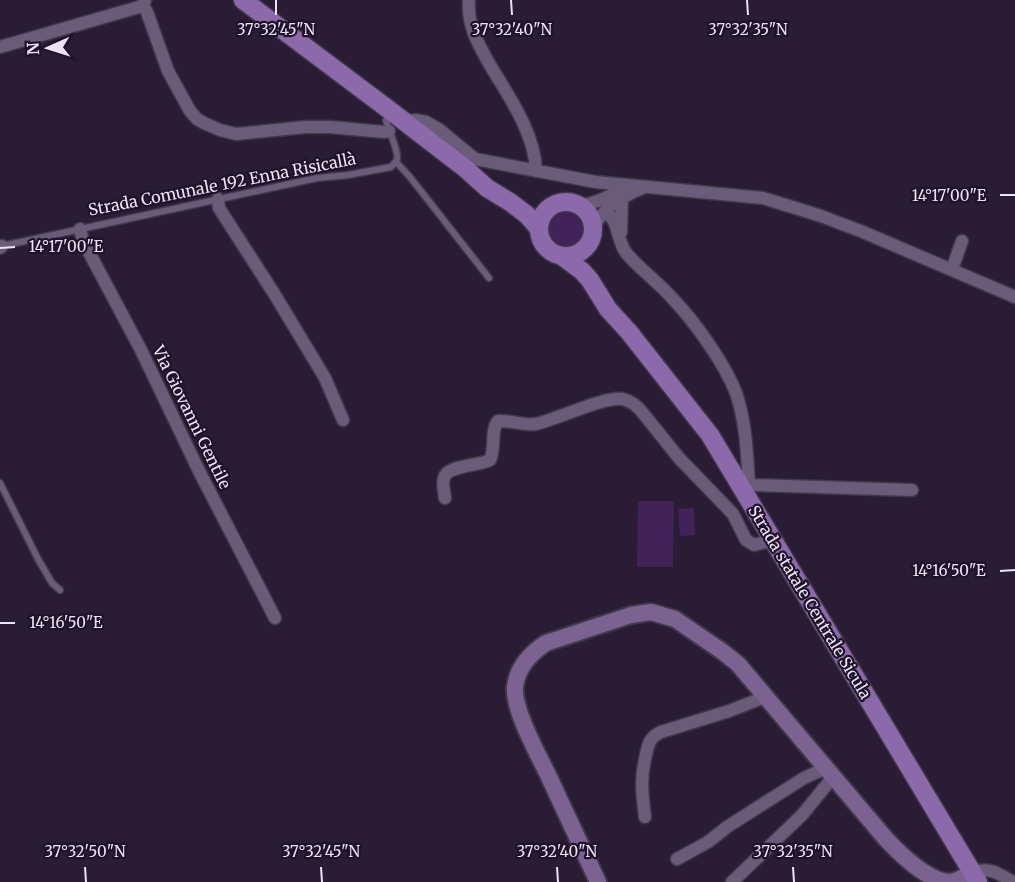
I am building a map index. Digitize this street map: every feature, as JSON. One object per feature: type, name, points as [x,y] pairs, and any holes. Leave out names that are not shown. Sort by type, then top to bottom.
[{"type":"main road","points":[[243,0],[395,122],[466,169],[513,197],[528,202],[542,205],[571,202],[579,205],[588,212],[593,222],[591,236],[584,250],[571,256],[556,255],[544,244],[539,229],[527,215],[487,188],[466,169]]},
{"type":"main road","points":[[539,229],[543,214],[555,204]]},
{"type":"main road","name":"Strada statale Centrale Sicula","points":[[591,236],[594,272],[600,286],[629,332]]},
{"type":"main road","name":"Strada statale Centrale Sicula","points":[[563,256],[590,280],[608,309],[629,332],[710,435],[745,486],[773,540],[975,877]]},
{"type":"street","points":[[469,0],[471,27],[476,41],[527,132],[532,144],[536,171]]},
{"type":"street","points":[[0,47],[144,3],[171,79],[190,111],[204,123],[220,130],[236,134],[305,127],[330,127],[384,132],[395,122],[415,120],[426,122],[440,130],[475,159],[596,182],[763,198],[821,216],[1015,297]]},
{"type":"street","points":[[579,205],[598,201],[627,185]]},
{"type":"street","points":[[591,236],[598,219],[605,211],[634,191],[646,187]]},
{"type":"street","points":[[218,199],[219,208],[325,378],[344,420]]},
{"type":"street","points":[[622,199],[621,226],[624,251]]},
{"type":"street","points":[[605,211],[615,222],[624,251],[687,314],[724,369],[736,393],[743,424],[745,486],[912,490]]},
{"type":"street","name":"Via Giovanni Gentile","points":[[80,229],[82,241],[141,350],[199,471],[275,618]]},
{"type":"street","points":[[952,269],[962,241]]},
{"type":"street","points":[[445,498],[446,473],[456,468],[490,460],[495,425],[498,421],[533,424],[611,399],[620,399],[636,405],[679,458],[733,514],[746,540],[754,545],[773,540]]},
{"type":"street","points":[[598,882],[520,713],[515,689],[527,660],[546,643],[631,615],[651,612],[675,619],[738,664],[899,854],[914,866],[938,881],[950,882],[975,877],[984,869],[993,871],[1013,882]]},
{"type":"street","points":[[645,817],[641,775],[648,743],[654,736],[765,697]]},
{"type":"street","points":[[677,859],[708,842],[727,827],[804,778],[830,772]]},
{"type":"street","points":[[732,882],[802,815],[830,772]]},
{"type":"lane","points":[[395,122],[398,155],[396,162],[489,278]]},
{"type":"lane","name":"Strada Comunale 192 Enna Risicallà","points":[[1,246],[317,178],[348,175],[391,166],[396,162]]},
{"type":"lane","points":[[0,483],[38,559],[52,583],[60,590]]},
{"type":"shaded area","points":[[566,206],[582,213],[589,229],[582,245],[566,252],[550,245],[543,229],[550,213]]},
{"type":"shaded area","points":[[638,501],[674,501],[673,567],[637,567]]},
{"type":"shaded area","points":[[694,508],[695,535],[680,536],[678,509]]}]
